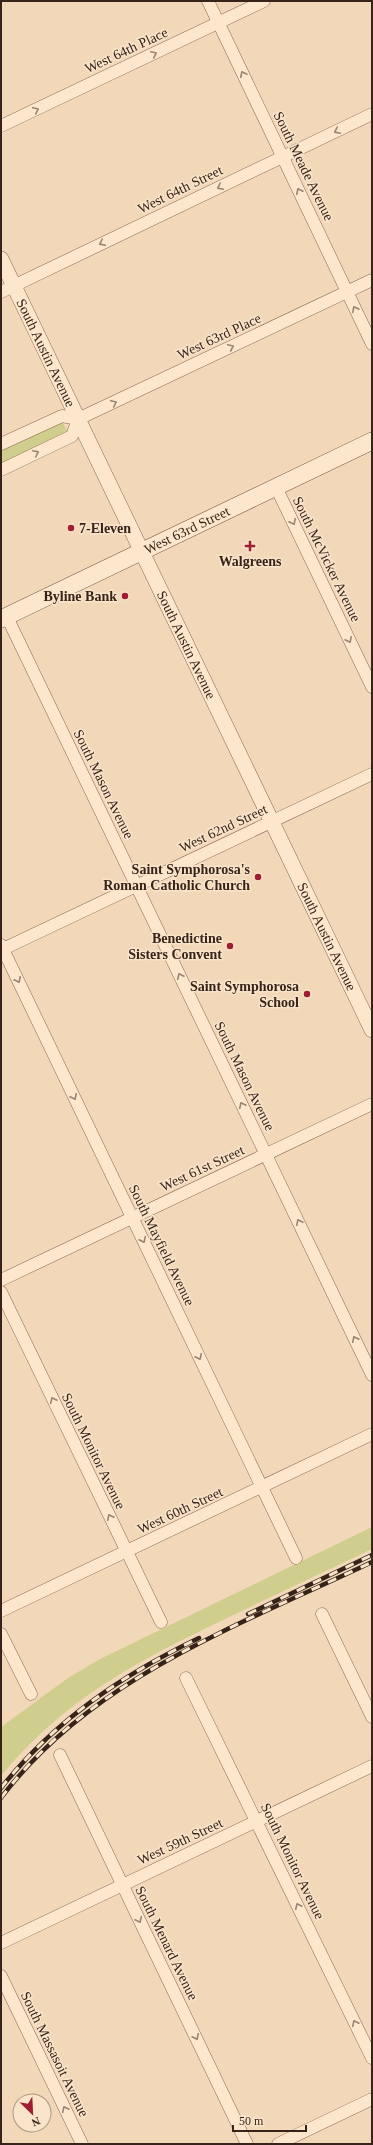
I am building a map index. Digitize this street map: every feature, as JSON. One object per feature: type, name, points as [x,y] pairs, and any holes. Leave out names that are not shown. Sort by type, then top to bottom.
[{"type":"main road","name":"West 63rd Street","points":[[4,618],[372,441]]},
{"type":"street","name":"South Meade Avenue","points":[[208,1],[372,344]]},
{"type":"street","name":"West 64th Place","points":[[1,126],[264,1]]},
{"type":"street","name":"West 64th Street","points":[[7,288],[372,114]]},
{"type":"street","name":"South Austin Avenue","points":[[1,259],[7,288],[78,419],[372,1030]]},
{"type":"street","name":"West 63rd Place","points":[[1,444],[62,416],[78,419],[372,280]]},
{"type":"street","points":[[1,470],[72,436],[78,419]]},
{"type":"street","name":"South McVicker Avenue","points":[[276,487],[372,687]]},
{"type":"street","name":"South Mason Avenue","points":[[4,618],[136,886],[372,1375]]},
{"type":"street","name":"West 62nd Street","points":[[2,948],[372,774]]},
{"type":"street","name":"South Mayfield Avenue","points":[[2,948],[296,1558]]},
{"type":"street","name":"West 61st Street","points":[[1,1280],[372,1104]]},
{"type":"street","name":"South Monitor Avenue","points":[[1,1292],[161,1622]]},
{"type":"street","name":"West 60th Street","points":[[1,1611],[372,1434]]},
{"type":"street","points":[[322,1614],[372,1718]]},
{"type":"street","points":[[1,1634],[31,1694]]},
{"type":"street","name":"South Monitor Avenue","points":[[186,1678],[372,2058]]},
{"type":"street","name":"South Menard Avenue","points":[[60,1755],[247,2144]]},
{"type":"street","name":"West 59th Street","points":[[1,1943],[372,1766]]},
{"type":"street","name":"South Massasoit Avenue","points":[[1,1976],[82,2144]]},
{"type":"street","points":[[278,2144],[372,2099]]},
{"type":"shaded area","points":[[62,421],[68,433],[1,465],[1,450]]},
{"type":"shaded area","points":[[372,1527],[372,1549],[194,1634],[133,1666],[105,1684],[77,1703],[51,1724],[25,1749],[1,1776],[1,1727],[68,1678],[100,1659]]},
{"type":"railway","points":[[248,1614],[372,1555]]},
{"type":"railway","points":[[1,1798],[38,1756],[79,1719],[124,1687],[171,1658],[221,1632],[372,1562]]},
{"type":"railway","points":[[1,1788],[43,1742],[91,1702],[116,1684],[171,1652],[199,1638]]},
{"type":"place","name":"7-Eleven","points":[[71,528]]},
{"type":"place","name":"Walgreens","points":[[250,546]]},
{"type":"place","name":"Byline Bank","points":[[125,596]]},
{"type":"place","name":"Saint Symphorosa's Roman Catholic Church","points":[[258,877]]},
{"type":"place","name":"Benedictine Sisters Convent","points":[[230,946]]},
{"type":"place","name":"Saint Symphorosa School","points":[[307,994]]}]
